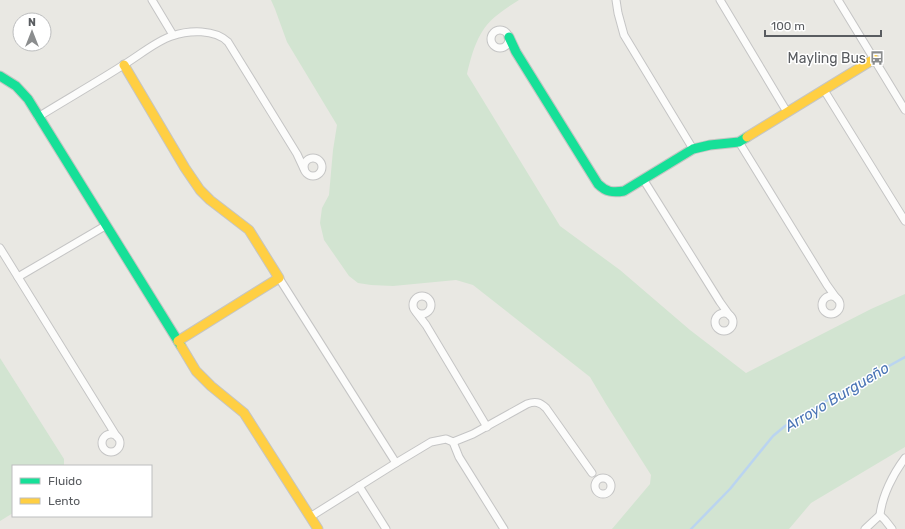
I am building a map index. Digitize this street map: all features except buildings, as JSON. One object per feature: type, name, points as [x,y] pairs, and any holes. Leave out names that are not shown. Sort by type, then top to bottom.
[{"type":"street","points":[[152,0],[174,35]]},
{"type":"street","points":[[616,0],[624,34],[693,149]]},
{"type":"street","points":[[720,0],[788,112]]},
{"type":"street","points":[[838,0],[905,110]]},
{"type":"street","points":[[516,52],[512,49],[504,47],[498,48],[494,45],[491,40],[493,34],[497,31],[503,31],[508,37],[598,184],[607,191],[617,193],[624,191],[693,149],[710,145],[739,142],[874,59]]},
{"type":"street","points":[[38,117],[124,65],[165,38],[174,35],[202,32],[219,34],[228,42],[297,154],[307,174],[312,176],[318,174],[321,170],[321,164],[317,159],[301,157],[297,154]]},
{"type":"street","points":[[504,47],[508,43],[508,37]]},
{"type":"street","points":[[124,65],[185,168],[200,190],[210,200],[249,230],[396,463]]},
{"type":"street","points":[[0,76],[21,90],[105,226],[203,379],[239,408],[252,422],[318,529]]},
{"type":"street","points":[[824,90],[905,221]]},
{"type":"street","points":[[739,142],[837,299],[840,307],[837,312],[832,314],[826,313],[822,308],[822,302],[826,298],[828,290],[827,285]]},
{"type":"street","points":[[304,169],[305,163],[309,159]]},
{"type":"street","points":[[643,179],[733,321],[732,326],[728,330],[722,331],[718,328],[716,322],[721,307],[720,302]]},
{"type":"street","points":[[18,277],[105,226]]},
{"type":"street","points":[[0,248],[108,422],[120,442],[118,448],[114,451],[108,451],[104,448],[102,442],[109,427],[108,422]]},
{"type":"street","points":[[178,341],[279,278]]},
{"type":"street","points":[[416,312],[422,314],[431,308],[430,302],[427,298],[421,296],[416,299],[413,307],[416,312],[426,325],[487,426]]},
{"type":"street","points":[[826,298],[831,296],[837,299]]},
{"type":"street","points":[[426,325],[427,312]]},
{"type":"street","points":[[719,315],[725,313],[730,316]]},
{"type":"street","points":[[310,517],[431,442],[446,439],[453,442],[463,440],[526,404],[533,402],[538,402],[546,408],[592,473],[595,489],[599,493],[607,493],[610,489],[610,483],[607,479],[592,473]]},
{"type":"street","points":[[106,435],[112,434],[117,437]]},
{"type":"street","points":[[453,442],[459,457],[504,529]]},
{"type":"street","points":[[865,529],[880,515],[883,500],[905,458]]},
{"type":"street","points":[[594,484],[597,480],[602,478]]},
{"type":"street","points":[[359,486],[386,529]]},
{"type":"street","points":[[880,515],[892,529]]},
{"type":"green space","points":[[271,0],[519,0],[490,22],[480,35],[471,58],[467,74],[560,226],[620,270],[690,330],[746,373],[871,309],[905,294],[905,447],[811,503],[789,529],[612,529],[650,484],[651,475],[590,377],[473,285],[456,280],[393,286],[358,283],[349,276],[324,240],[320,223],[322,208],[329,195],[337,125],[287,42]]},
{"type":"green space","points":[[0,358],[64,459],[64,465],[12,465],[12,514],[0,521]]},
{"type":"waterway","name":"Arroyo Burgueño","points":[[691,529],[730,489],[773,436],[785,426],[833,397],[905,357]]},
{"type":"traffic: fast","points":[[509,37],[516,52],[598,184],[607,190],[613,192],[624,191],[693,149],[710,145],[739,142],[747,137]]},
{"type":"traffic: fast","points":[[0,76],[16,86],[28,99],[181,346]]},
{"type":"traffic: slow","points":[[747,137],[874,59]]},
{"type":"traffic: slow","points":[[124,65],[185,168],[200,190],[210,200],[249,230],[279,278],[178,341]]},
{"type":"traffic: slow","points":[[181,346],[196,371],[211,386],[244,413],[318,529]]},
{"type":"place","name":"Mayling Bus","points":[[877,58]]}]
